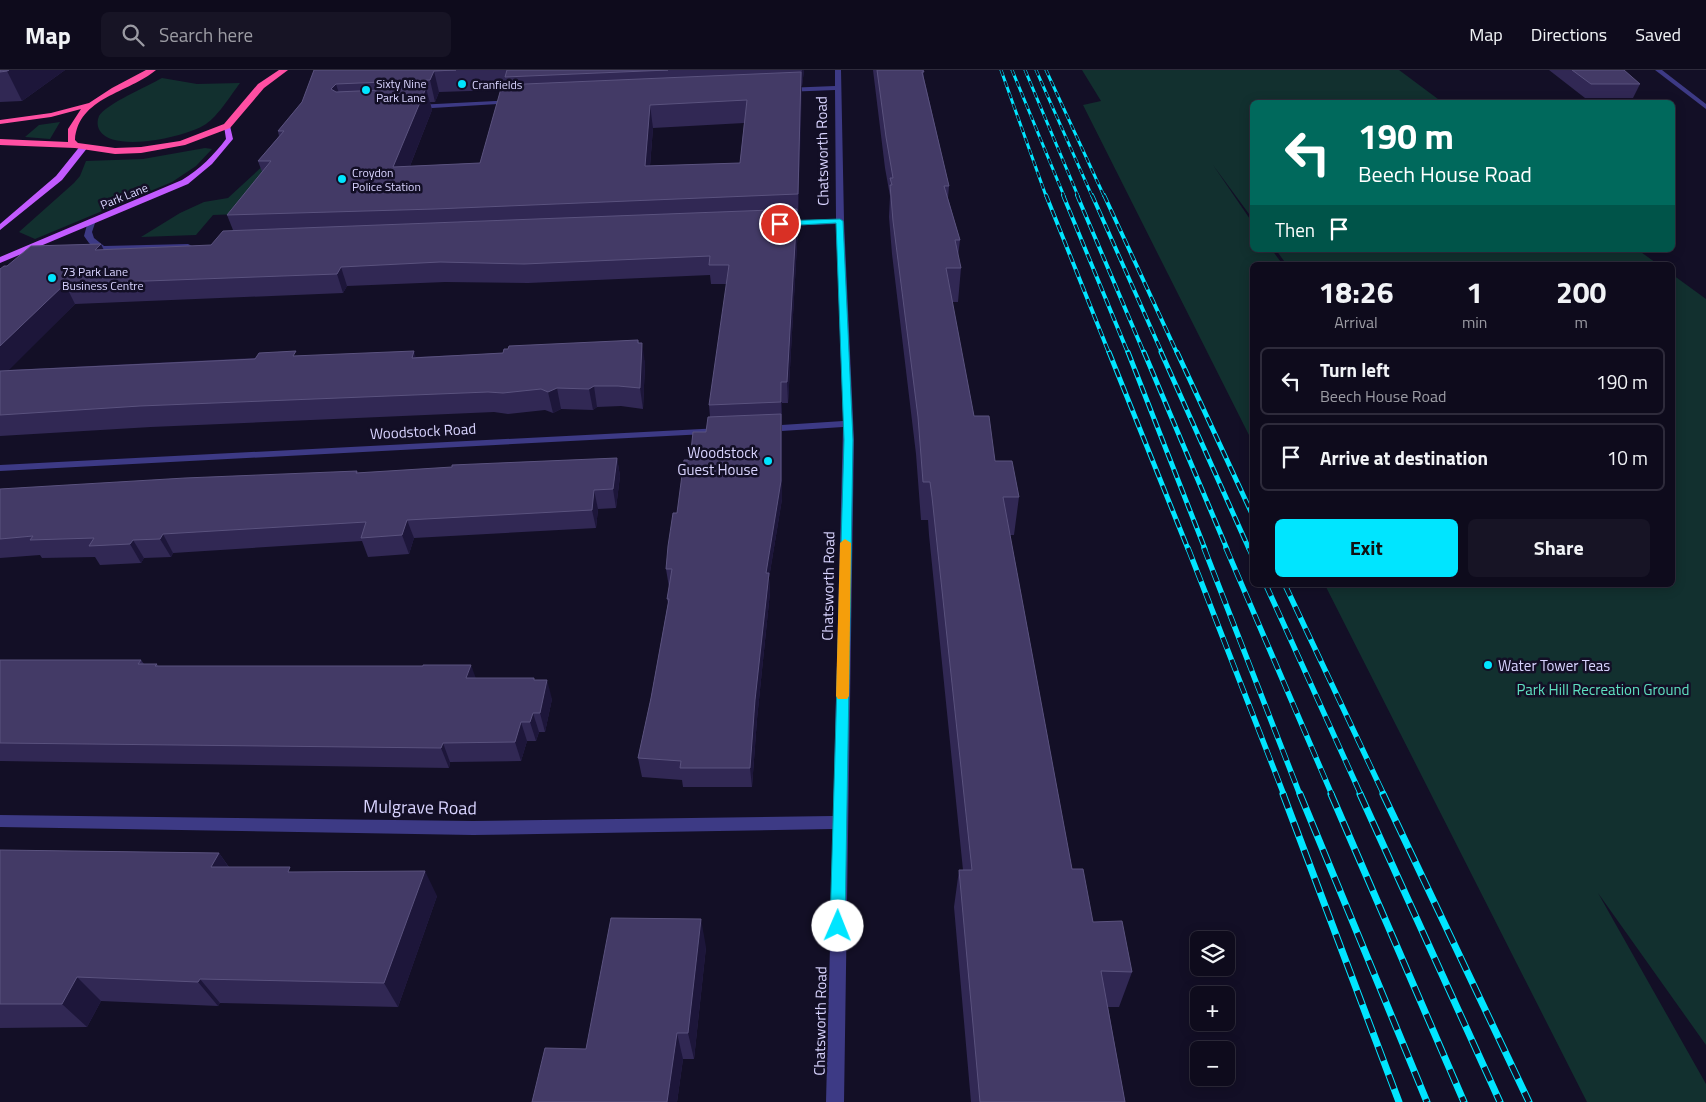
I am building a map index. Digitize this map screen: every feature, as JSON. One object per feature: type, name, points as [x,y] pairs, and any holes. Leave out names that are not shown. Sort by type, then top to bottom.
[{"type":"highway","points":[[79,146],[71,141],[70,136],[73,124],[80,114],[93,104],[152,70]]},
{"type":"highway","points":[[0,142],[79,146],[115,151],[153,149],[182,143],[227,126],[261,86],[284,70]]},
{"type":"highway","points":[[0,122],[51,116],[93,104]]},
{"type":"main road","name":"Park Lane","points":[[0,260],[173,189],[197,175],[213,162],[230,139],[227,126]]},
{"type":"main road","points":[[0,228],[59,178],[79,146]]},
{"type":"street","name":"Chatsworth Road","points":[[835,1102],[848,424],[840,221],[838,70]]},
{"type":"street","points":[[1658,70],[1706,107]]},
{"type":"street","points":[[779,90],[838,88]]},
{"type":"street","points":[[408,107],[525,102]]},
{"type":"street","points":[[770,224],[840,221]]},
{"type":"street","points":[[91,223],[87,232],[88,238],[92,244],[102,249]]},
{"type":"street","points":[[80,253],[102,249],[202,246]]},
{"type":"street","points":[[13,254],[39,254]]},
{"type":"street","points":[[750,429],[848,424]]},
{"type":"street","name":"Woodstock Road","points":[[0,468],[731,430]]},
{"type":"street","name":"Mulgrave Road","points":[[0,821],[473,828],[840,822]]},
{"type":"green space","points":[[1082,70],[1399,70],[1439,100],[1250,100],[1250,215],[1213,165],[1250,219],[1250,252],[1273,252],[1281,262],[1250,262],[1250,437],[1083,105],[1101,101]]},
{"type":"green space","points":[[162,78],[197,84],[240,83],[220,111],[211,120],[197,129],[183,134],[151,141],[135,142],[108,138],[100,131],[98,120],[103,111]]},
{"type":"green space","points":[[60,122],[50,139],[25,137],[39,125]]},
{"type":"green space","points":[[205,148],[212,149],[196,166],[172,182],[35,239],[19,232],[74,183],[80,176],[86,161],[143,159]]},
{"type":"green space","points":[[267,162],[267,213],[213,215],[196,235],[141,237],[180,213],[204,202],[228,198]]},
{"type":"green space","points":[[1277,252],[1641,252],[1655,262],[1285,262]]},
{"type":"green space","name":"Park Hill Recreation Ground","points":[[1675,276],[1706,299],[1706,1045],[1598,893],[1706,1084],[1706,1102],[1587,1102],[1326,587],[1675,587]]},
{"type":"building","points":[[314,70],[456,70],[434,71],[430,80],[336,84],[331,89],[336,92],[426,88],[393,167],[480,163],[502,85],[801,72],[798,194],[435,209],[227,215],[271,161],[258,161],[284,131],[278,131],[302,102]],"holes":[[[747,100],[740,163],[645,166],[650,105]]]},
{"type":"building","points":[[507,70],[668,70],[505,77]]},
{"type":"building","points":[[877,70],[923,70],[924,72],[922,72],[949,186],[944,186],[960,240],[955,240],[961,268],[946,268],[974,416],[989,416],[995,461],[1012,461],[1019,497],[1003,497],[1072,869],[1083,869],[1093,922],[1122,921],[1132,972],[1101,971],[1125,1102],[980,1102],[959,870],[972,870],[932,497],[930,482],[923,482],[918,417],[893,221],[890,185],[892,185],[890,178],[893,178]]},
{"type":"building","points":[[1572,70],[1624,70],[1640,84],[1591,84]]},
{"type":"building","points":[[797,209],[787,382],[781,382],[781,402],[709,405],[729,265],[709,265],[710,256],[524,264],[440,262],[341,267],[337,274],[65,284],[0,346],[0,269],[7,266],[31,246],[101,244],[95,250],[211,245],[223,231]]},
{"type":"building","points":[[638,340],[638,343],[642,343],[640,388],[594,386],[589,389],[557,388],[548,392],[541,389],[503,393],[488,392],[140,406],[0,415],[0,371],[255,359],[259,353],[296,351],[293,356],[414,351],[412,358],[503,353],[504,349],[508,349],[509,346]]},
{"type":"building","points":[[781,414],[781,481],[766,573],[769,573],[755,700],[750,768],[680,768],[681,761],[638,758],[669,599],[667,599],[672,569],[666,569],[673,513],[677,513],[684,460],[690,460],[693,432],[706,432],[708,417]]},
{"type":"building","points":[[617,458],[613,489],[594,490],[592,510],[407,520],[402,535],[361,538],[366,522],[163,534],[160,539],[133,540],[130,544],[89,546],[94,538],[30,540],[33,536],[0,539],[0,489],[185,478],[357,471],[356,473],[452,467],[452,465]]},
{"type":"building","points":[[0,660],[141,660],[138,664],[157,664],[155,666],[471,665],[466,678],[534,678],[534,680],[547,680],[540,713],[533,713],[530,722],[521,722],[515,742],[443,743],[441,748],[0,743]]},
{"type":"building","points":[[0,850],[219,853],[211,867],[290,867],[288,872],[425,871],[384,983],[200,979],[198,982],[77,977],[62,1004],[0,1004]]},
{"type":"building","points":[[611,918],[701,919],[688,1033],[677,1033],[667,1102],[532,1102],[545,1048],[586,1049]]},
{"type":"railway","points":[[1001,70],[1046,196]]},
{"type":"railway","points":[[1012,70],[1064,196]]},
{"type":"railway","points":[[1025,70],[1078,196]]},
{"type":"railway","points":[[1036,70],[1092,196]]},
{"type":"railway","points":[[1046,70],[1104,196]]},
{"type":"railway","points":[[1046,195],[1109,353]]},
{"type":"railway","points":[[1063,195],[1128,353]]},
{"type":"railway","points":[[1077,195],[1144,353]]},
{"type":"railway","points":[[1092,195],[1162,353]]},
{"type":"railway","points":[[1104,195],[1177,353]]},
{"type":"railway","points":[[1109,352],[1188,549]]},
{"type":"railway","points":[[1128,352],[1205,549]]},
{"type":"railway","points":[[1144,352],[1227,549]]},
{"type":"railway","points":[[1161,352],[1249,549]]},
{"type":"railway","points":[[1177,352],[1250,510]]},
{"type":"railway","points":[[1188,548],[1284,795]]},
{"type":"railway","points":[[1204,548],[1300,795]]},
{"type":"railway","points":[[1226,548],[1332,795]]},
{"type":"railway","points":[[1267,587],[1361,795]]},
{"type":"railway","points":[[1286,587],[1384,795]]},
{"type":"railway","points":[[1283,794],[1399,1102]]},
{"type":"railway","points":[[1300,794],[1427,1102]]},
{"type":"railway","points":[[1331,794],[1464,1102]]},
{"type":"railway","points":[[1360,794],[1500,1102]]},
{"type":"railway","points":[[1383,794],[1529,1102]]},
{"type":"slow traffic","points":[[842,696],[845,543]]},
{"type":"place","name":"Cranfields","points":[[462,84]]},
{"type":"place","name":"Sixty Nine Park Lane","points":[[366,90]]},
{"type":"place","name":"Croydon Police Station","points":[[342,179]]},
{"type":"place","name":"73 Park Lane Business Centre","points":[[52,278]]},
{"type":"place","name":"Woodstock Guest House","points":[[768,461]]},
{"type":"place","name":"Water Tower Teas","points":[[1488,665]]},
{"type":"route","points":[[780,224],[840,221],[849,440],[838,926]]}]
